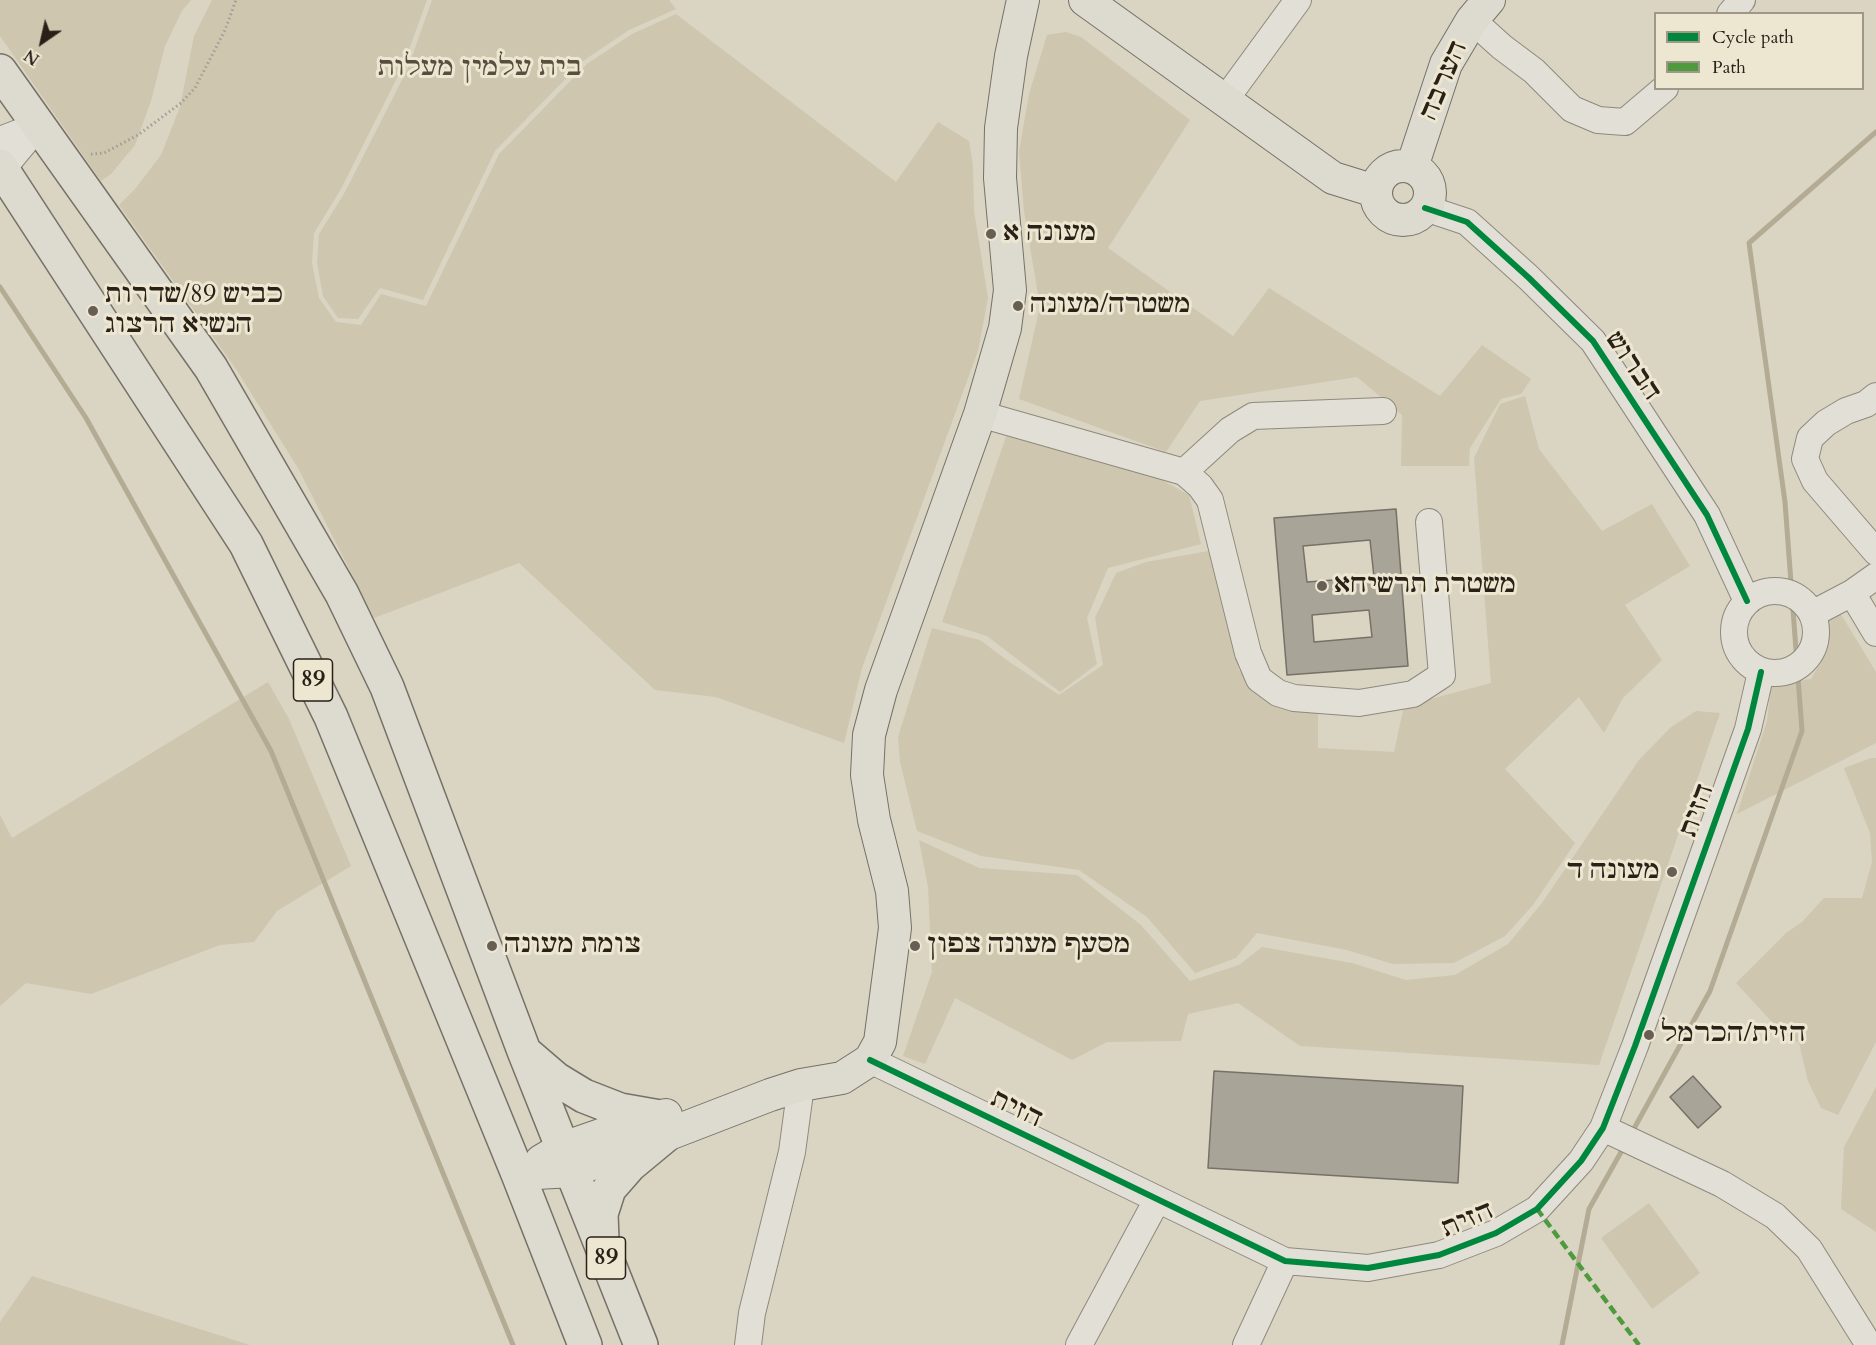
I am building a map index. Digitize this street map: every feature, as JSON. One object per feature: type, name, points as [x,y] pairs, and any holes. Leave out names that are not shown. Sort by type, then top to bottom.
[{"type":"highway","name":"89","points":[[0,71],[211,368],[342,594],[387,687],[524,1051],[641,1345]]},
{"type":"highway","name":"89","points":[[1,170],[10,203],[37,221],[246,544],[331,717],[518,1174],[585,1345]]},
{"type":"highway","points":[[524,1051],[556,1079],[585,1096],[662,1126],[609,1189],[602,1214],[602,1248]]},
{"type":"main road","points":[[518,1174],[568,1160],[662,1126],[801,1085],[842,1078],[870,1060],[880,1042],[895,928],[892,891],[874,820],[867,774],[869,735],[881,690],[980,414],[1005,328],[1010,290],[1000,178],[1001,128],[1011,56],[1023,0]]},
{"type":"main road","points":[[1085,0],[1333,178],[1375,191]]},
{"type":"main road","name":"הערבה","points":[[1412,167],[1446,64],[1480,10]]},
{"type":"main road","points":[[1402,165],[1412,167],[1427,181],[1430,190],[1429,199],[1419,215],[1401,220],[1391,218],[1376,201],[1375,191],[1379,179],[1393,167],[1402,165]]},
{"type":"street","points":[[1225,100],[1298,0]]},
{"type":"street","points":[[1732,12],[1742,0]]},
{"type":"street","points":[[1480,10],[1502,47],[1534,71],[1572,109],[1598,120],[1625,122],[1663,90]]},
{"type":"street","points":[[1,170],[39,125]]},
{"type":"street","name":"הברוש","points":[[1425,208],[1467,222],[1529,278],[1593,341],[1707,515],[1747,601]]},
{"type":"street","points":[[1876,396],[1866,404],[1846,411],[1826,423],[1810,438],[1805,459],[1815,481],[1876,552]]},
{"type":"street","points":[[1184,472],[1230,430],[1252,416],[1383,411]]},
{"type":"street","points":[[980,414],[1184,472],[1200,486],[1210,500],[1248,653],[1259,679],[1278,693],[1294,698],[1359,703],[1413,694],[1442,675],[1429,522]]},
{"type":"street","points":[[1812,614],[1876,576]]},
{"type":"street","points":[[1777,591],[1791,594],[1803,602],[1812,614],[1816,634],[1813,648],[1806,661],[1794,669],[1775,674],[1761,672],[1748,664],[1739,654],[1734,641],[1733,626],[1738,612],[1747,601],[1763,592],[1777,591]]},
{"type":"street","points":[[1852,592],[1876,633]]},
{"type":"street","name":"הזית","points":[[870,1060],[1285,1261],[1368,1268],[1439,1255],[1496,1233],[1537,1209],[1581,1161],[1603,1128],[1635,1046],[1749,729],[1761,672]]},
{"type":"street","points":[[748,1345],[752,1313],[792,1152],[801,1085]]},
{"type":"street","points":[[1603,1128],[1722,1184],[1775,1216],[1809,1250],[1869,1345]]},
{"type":"street","points":[[1079,1345],[1157,1200]]},
{"type":"street","points":[[1246,1345],[1285,1261]]},
{"type":"path","points":[[58,154],[104,153],[138,135],[181,103],[195,88],[225,30],[236,0]]},
{"type":"green space","points":[[0,0],[191,0],[182,11],[165,46],[151,101],[135,145],[111,174],[101,181],[0,36]]},
{"type":"green space","points":[[212,0],[427,0],[403,66],[341,189],[314,233],[312,263],[319,298],[336,322],[361,325],[381,294],[426,306],[499,154],[587,64],[632,34],[676,14],[896,182],[938,122],[969,141],[973,165],[974,211],[988,298],[978,351],[862,668],[844,743],[716,697],[655,690],[519,563],[374,618],[298,468],[236,369],[119,205],[135,189],[161,155],[180,107],[194,36]]},
{"type":"green space","name":"בית עלמין מעלות","points":[[432,0],[669,0],[676,9],[629,30],[583,61],[495,151],[423,300],[380,288],[358,319],[338,318],[323,296],[317,263],[319,234],[345,192],[408,68]]},
{"type":"green space","points":[[1066,32],[1081,37],[1190,120],[1108,248],[1233,336],[1269,288],[1440,396],[1482,345],[1531,379],[1521,394],[1501,399],[1470,448],[1469,466],[1401,466],[1402,415],[1357,377],[1200,401],[1166,452],[1019,399],[1040,306],[1024,211],[1019,152],[1029,94],[1047,35]]},
{"type":"green space","points":[[1525,396],[1539,449],[1602,531],[1652,504],[1690,566],[1625,605],[1662,660],[1623,698],[1604,733],[1579,697],[1505,769],[1575,843],[1533,905],[1505,936],[1454,963],[1393,964],[1347,950],[1257,933],[1236,958],[1195,973],[1147,917],[1079,870],[981,856],[917,831],[900,762],[898,737],[932,628],[980,640],[1059,695],[1103,665],[1095,618],[1116,573],[1146,562],[1209,551],[1239,670],[1258,691],[1318,713],[1318,748],[1394,752],[1404,706],[1491,683],[1474,458],[1500,404]]},
{"type":"green space","points":[[1008,431],[1151,474],[1189,495],[1201,544],[1108,568],[1087,618],[1097,664],[1060,692],[987,636],[942,622]]},
{"type":"green space","points":[[1839,611],[1876,672],[1876,743],[1737,814],[1767,721],[1771,685],[1811,679],[1825,654],[1825,622]]},
{"type":"green space","points":[[268,682],[289,719],[351,866],[277,911],[254,942],[220,945],[91,994],[26,983],[0,1006],[0,815],[12,838]]},
{"type":"green space","points":[[1696,711],[1720,713],[1599,1065],[1300,1046],[1238,1003],[1188,1014],[1181,1041],[1107,1042],[1072,1060],[955,998],[925,1064],[903,1056],[932,972],[928,887],[919,840],[979,868],[1077,875],[1141,925],[1190,981],[1239,965],[1262,947],[1352,963],[1406,980],[1455,975],[1508,944],[1542,903],[1639,760],[1671,727]]},
{"type":"green space","points":[[1876,758],[1876,1042],[1838,1115],[1821,1108],[1808,1081],[1799,1043],[1782,1033],[1736,983],[1786,933],[1802,922],[1824,898],[1862,898],[1872,862],[1870,833],[1844,768]]},
{"type":"green space","points":[[1876,1087],[1876,1232],[1841,1209],[1844,1147]]},
{"type":"green space","points":[[1649,1203],[1700,1273],[1652,1309],[1601,1238]]},
{"type":"green space","points":[[32,1276],[250,1345],[0,1345],[0,1322]]},
{"type":"building","points":[[1396,509],[1408,666],[1287,675],[1274,518]],"holes":[[[1370,540],[1374,577],[1307,582],[1303,546]],[[1369,610],[1372,637],[1314,642],[1312,615]]]},
{"type":"building","points":[[1214,1071],[1463,1086],[1458,1183],[1208,1168]]},
{"type":"building","points":[[1693,1076],[1721,1107],[1698,1128],[1670,1097]]},
{"type":"waterway","points":[[1631,1134],[1710,991],[1802,731],[1785,502],[1749,243],[1876,132]]},
{"type":"waterway","points":[[0,287],[86,418],[271,751],[513,1345]]},
{"type":"waterway","points":[[1562,1345],[1589,1209],[1625,1145]]},
{"type":"marked path","points":[[1537,1209],[1639,1345]]},
{"type":"cycle path","points":[[1425,208],[1467,222],[1529,278],[1593,341],[1707,515],[1747,601]]},
{"type":"cycle path","points":[[870,1060],[1285,1261],[1368,1268],[1439,1255],[1496,1233],[1537,1209],[1581,1161],[1603,1128],[1635,1046],[1748,729],[1761,672]]},
{"type":"place","name":"מעונה א","points":[[991,234]]},
{"type":"place","name":"משטרה/מעונה","points":[[1018,306]]},
{"type":"place","name":"כביש 89/שדרות הנשיא הרצוג","points":[[93,311]]},
{"type":"place","name":"משטרת תרשיחא","points":[[1322,586]]},
{"type":"place","name":"מעונה ד","points":[[1672,872]]},
{"type":"place","name":"צומת מעונה","points":[[492,946]]},
{"type":"place","name":"מסעף מעונה צפון","points":[[915,946]]},
{"type":"place","name":"הזית/הכרמל","points":[[1649,1035]]}]
